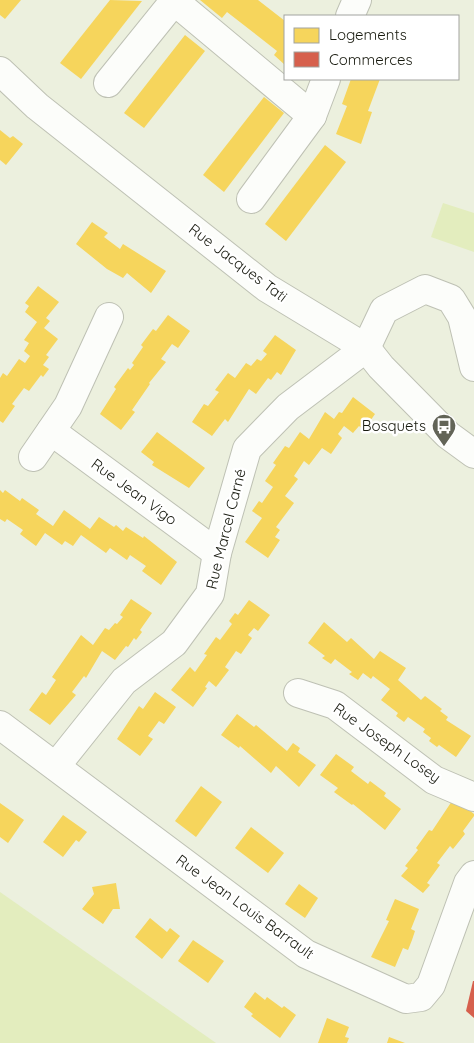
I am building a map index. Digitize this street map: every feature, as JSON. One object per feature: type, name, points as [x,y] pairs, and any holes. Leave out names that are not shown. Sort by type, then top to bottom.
[{"type":"street","points":[[108,83],[174,0],[312,116]]},
{"type":"street","points":[[350,15],[357,0]]},
{"type":"street","name":"Rue Jacques Tati","points":[[0,72],[37,106],[267,288],[366,348],[381,367],[448,435],[474,454]]},
{"type":"street","points":[[251,199],[312,116],[326,80]]},
{"type":"street","points":[[366,348],[384,310],[425,289],[452,300],[462,317],[474,367]]},
{"type":"street","points":[[33,457],[68,406],[109,317]]},
{"type":"street","name":"Rue Marcel Carné","points":[[56,766],[124,682],[174,643],[210,594],[217,553],[247,449],[288,407],[366,348]]},
{"type":"street","name":"Rue Jean Vigo","points":[[51,431],[217,553]]},
{"type":"street","name":"Rue Joseph Losey","points":[[298,693],[335,705],[434,780],[474,797]]},
{"type":"street","name":"Rue Jean Louis Barrault","points":[[0,725],[306,954],[406,999],[421,997],[431,984],[468,883],[474,875]]},
{"type":"green space","points":[[443,203],[474,213],[474,252],[431,237]]},
{"type":"green space","points":[[0,892],[216,1043],[0,1043]]},
{"type":"building: Logements","points":[[0,0],[21,0],[5,19],[0,15]]},
{"type":"building: Logements","points":[[110,0],[142,1],[81,79],[60,63]]},
{"type":"building: Logements","points":[[200,0],[258,0],[284,20],[284,64],[274,55],[277,51],[227,12],[222,18]]},
{"type":"building: Logements","points":[[185,35],[205,51],[144,128],[124,113]]},
{"type":"building: Logements","points":[[351,80],[380,80],[368,111],[372,112],[361,144],[336,134],[347,106],[342,104]]},
{"type":"building: Logements","points":[[264,97],[284,113],[224,192],[203,175]]},
{"type":"building: Logements","points":[[0,130],[10,138],[13,136],[23,144],[6,165],[0,160]]},
{"type":"building: Logements","points":[[325,145],[346,162],[286,241],[265,224]]},
{"type":"building: Logements","points":[[92,222],[108,233],[104,237],[120,249],[123,244],[166,271],[151,293],[127,273],[123,278],[107,269],[76,244]]},
{"type":"building: Logements","points":[[38,286],[59,302],[46,318],[50,321],[44,328],[58,339],[46,355],[49,357],[43,365],[49,369],[43,377],[41,375],[29,391],[24,388],[12,404],[15,406],[3,423],[0,421],[0,378],[3,373],[7,376],[19,359],[25,363],[30,356],[24,351],[29,343],[24,340],[37,322],[25,312],[29,306],[25,303]]},
{"type":"building: Logements","points":[[168,315],[190,331],[178,348],[172,344],[161,359],[166,362],[149,383],[132,410],[135,412],[121,430],[100,414],[116,389],[114,387],[128,368],[130,370],[134,365],[132,363],[143,347],[141,345],[153,329],[156,331]]},
{"type":"building: Logements","points":[[275,335],[296,350],[281,375],[277,372],[271,380],[268,378],[256,394],[249,389],[228,422],[225,419],[212,436],[192,422],[204,404],[208,406],[219,392],[215,390],[228,373],[235,378],[246,363],[251,366],[257,359],[261,361],[267,354],[263,351]]},
{"type":"building: Logements","points":[[353,397],[375,414],[364,430],[359,426],[353,433],[344,426],[338,434],[342,438],[331,454],[322,448],[309,465],[304,461],[294,476],[298,479],[285,496],[294,503],[276,527],[280,530],[275,537],[280,540],[268,558],[245,542],[262,518],[252,511],[259,501],[262,503],[273,487],[265,481],[276,465],[273,463],[285,446],[289,448],[300,432],[309,439],[325,412],[334,419],[339,412],[342,413]]},
{"type":"building: Logements","points":[[157,432],[205,468],[189,488],[152,465],[154,462],[141,452]]},
{"type":"building: Logements","points":[[0,490],[3,493],[5,490],[20,501],[22,498],[39,510],[36,514],[53,526],[64,510],[90,529],[99,517],[114,527],[116,525],[123,531],[126,527],[143,538],[144,536],[177,562],[161,585],[142,571],[146,566],[130,555],[127,560],[110,548],[106,553],[81,535],[73,546],[65,541],[62,545],[45,533],[36,546],[20,534],[23,530],[7,519],[5,522],[0,519]]},
{"type":"building: Logements","points":[[131,599],[152,613],[140,630],[142,632],[136,640],[134,638],[115,660],[102,651],[86,678],[84,676],[72,692],[76,695],[50,725],[29,710],[42,692],[46,695],[56,680],[52,677],[81,635],[93,645],[105,628],[109,630],[123,617],[120,615]]},
{"type":"building: Logements","points":[[249,600],[270,615],[258,631],[254,628],[248,635],[252,638],[241,654],[236,651],[225,667],[229,670],[216,687],[209,681],[205,687],[207,688],[193,707],[171,690],[190,667],[195,672],[207,655],[204,654],[216,637],[220,640],[232,624],[229,621],[235,613],[238,615]]},
{"type":"building: Logements","points":[[324,622],[347,642],[351,638],[374,659],[380,651],[406,668],[398,680],[421,700],[425,696],[442,709],[440,711],[448,717],[446,720],[471,736],[456,757],[439,745],[437,747],[429,741],[431,738],[423,732],[425,729],[408,717],[404,722],[396,716],[398,713],[381,700],[390,689],[373,676],[371,679],[363,673],[358,680],[349,674],[352,672],[335,659],[331,664],[322,658],[325,656],[308,643]]},
{"type":"building: Logements","points":[[155,692],[176,707],[164,724],[159,721],[148,736],[153,739],[140,756],[117,739],[139,706],[143,709]]},
{"type":"building: Logements","points":[[237,714],[254,727],[256,725],[287,751],[293,743],[300,748],[298,752],[316,765],[299,787],[276,766],[271,773],[240,746],[239,748],[221,735]]},
{"type":"building: Logements","points":[[336,754],[354,767],[351,771],[368,784],[370,781],[386,793],[384,796],[401,809],[385,830],[353,804],[334,792],[338,788],[320,775]]},
{"type":"building: Logements","points":[[201,786],[222,802],[196,837],[175,821]]},
{"type":"building: Logements","points":[[454,798],[474,816],[463,831],[465,834],[453,849],[450,846],[437,863],[440,865],[427,883],[430,885],[423,893],[401,876],[408,868],[405,866],[418,850],[416,848],[429,830],[432,831]]},
{"type":"building: Logements","points":[[0,803],[24,820],[8,843],[0,837]]},
{"type":"building: Logements","points":[[63,815],[87,832],[79,842],[76,840],[63,857],[43,842]]},
{"type":"building: Logements","points":[[251,827],[284,853],[268,873],[235,848]]},
{"type":"building: Logements","points":[[116,883],[120,909],[113,909],[103,924],[82,909],[94,894],[92,887]]},
{"type":"building: Logements","points":[[299,884],[318,898],[305,918],[285,904]]},
{"type":"building: Logements","points":[[395,899],[419,909],[411,929],[415,931],[408,950],[403,948],[395,967],[371,957],[389,921],[386,920]]},
{"type":"building: Logements","points":[[150,918],[167,932],[170,928],[180,936],[162,959],[135,937]]},
{"type":"building: Logements","points":[[193,940],[224,961],[208,983],[178,961]]},
{"type":"building: Logements","points":[[255,992],[265,1000],[267,997],[296,1015],[280,1038],[251,1016],[253,1014],[244,1007]]},
{"type":"building: Logements","points":[[327,1018],[349,1027],[345,1037],[349,1038],[347,1043],[318,1043]]},
{"type":"building: Logements","points":[[389,1037],[405,1043],[387,1043]]},
{"type":"building: Commerces","points":[[474,981],[474,1018],[466,1011]]},
{"type":"place","name":"Bosquets","points":[[444,447]]}]
